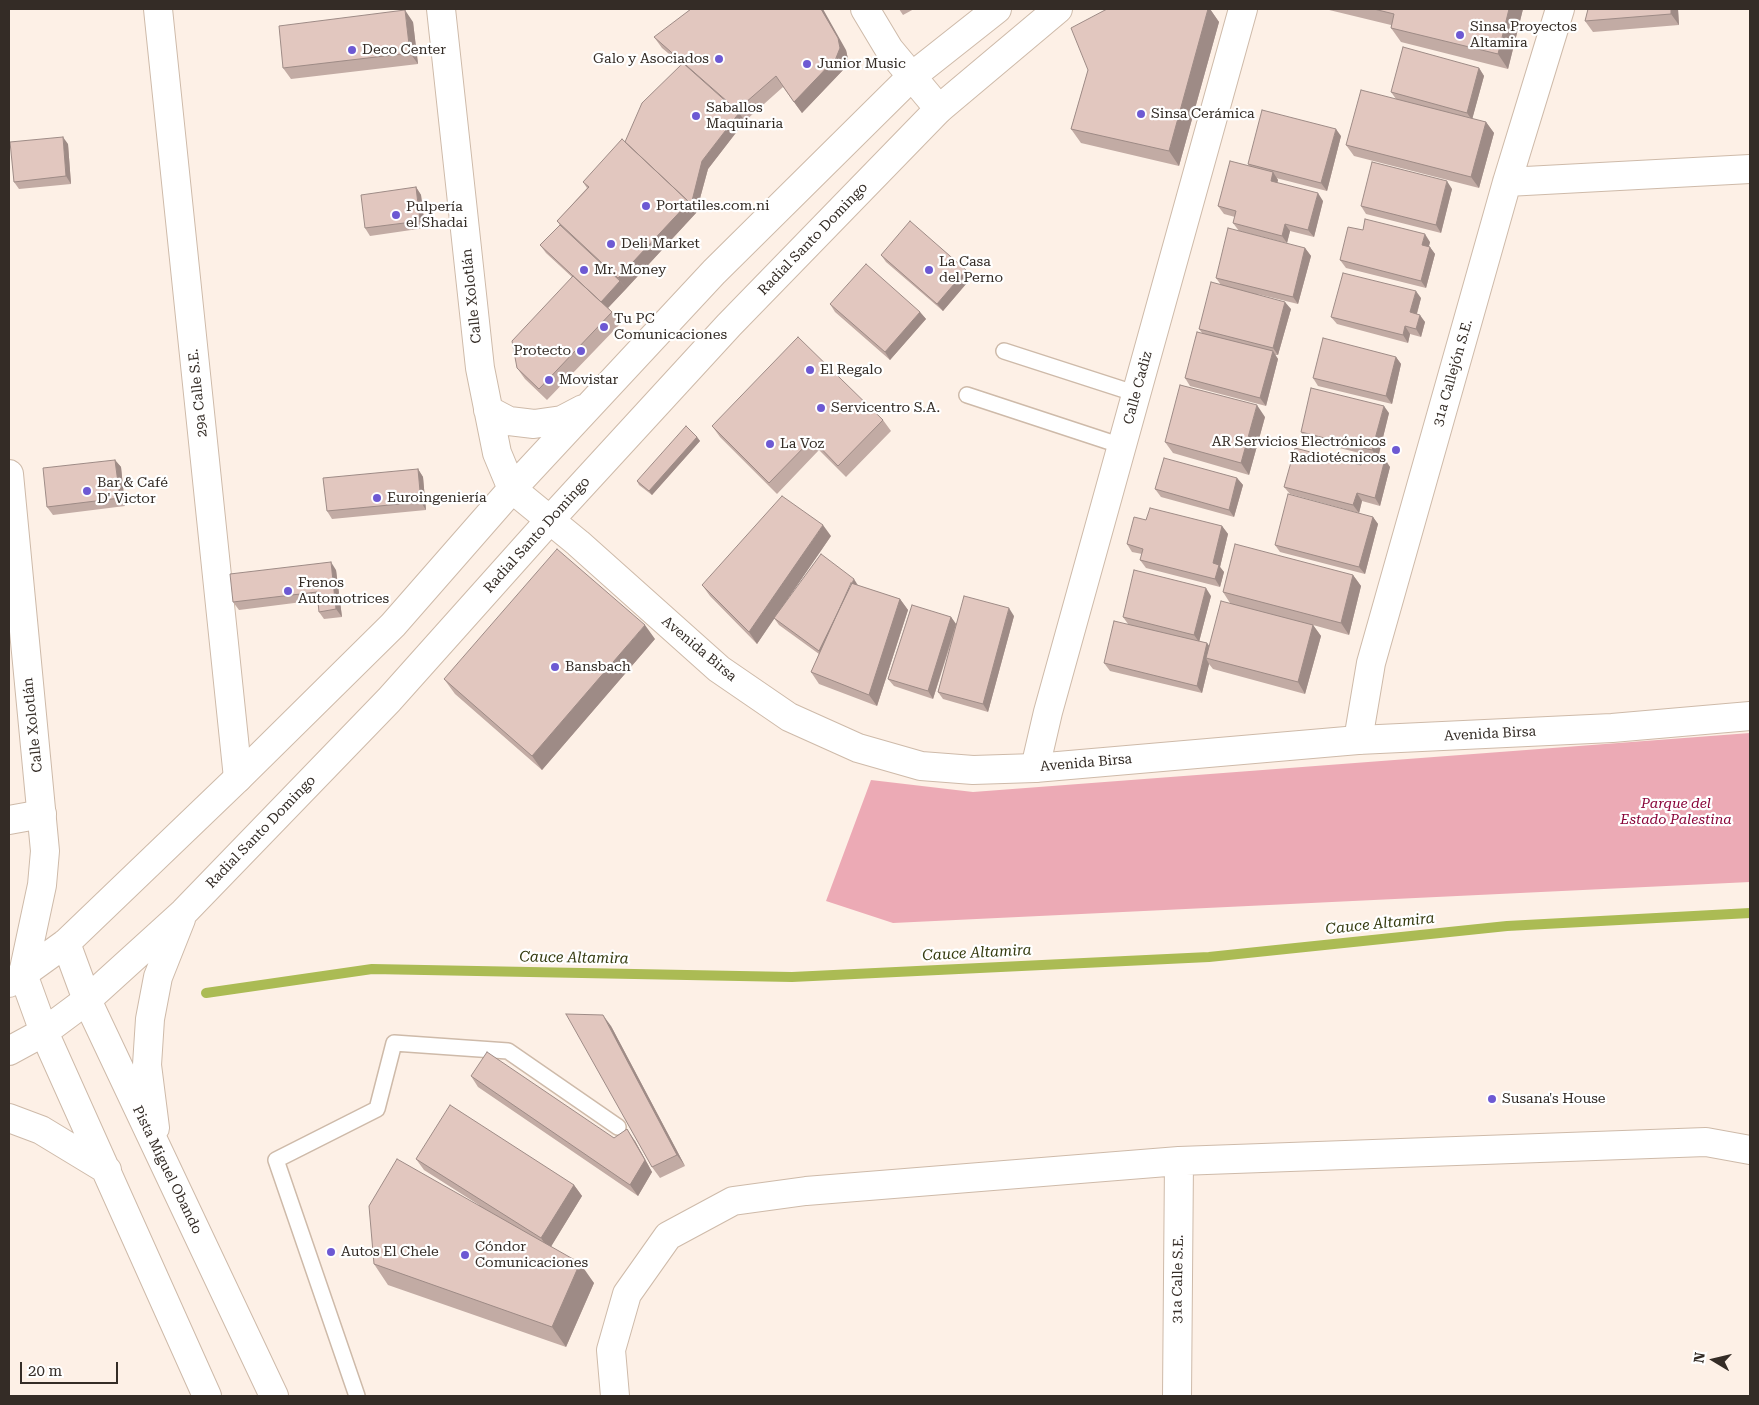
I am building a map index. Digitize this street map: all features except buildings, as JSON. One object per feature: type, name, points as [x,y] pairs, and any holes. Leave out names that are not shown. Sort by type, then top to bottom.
[{"type":"street","name":"29a Calle S.E.","points":[[158,9],[238,778]]},
{"type":"street","name":"Calle Xolotlán","points":[[440,9],[480,368],[497,453],[512,489]]},
{"type":"street","points":[[866,9],[889,49],[939,109]]},
{"type":"street","points":[[207,1396],[44,1032],[16,979],[66,943],[238,778],[393,625],[512,489],[714,272],[911,77],[997,9]]},
{"type":"street","name":"Radial Santo Domingo","points":[[9,1051],[44,1032],[87,1000],[184,912],[389,700],[549,521],[729,325],[939,109],[1058,9]]},
{"type":"street","name":"Calle Cadiz","points":[[1035,768],[1048,712],[1243,9]]},
{"type":"street","name":"31a Callejón S.E.","points":[[1358,740],[1371,663],[1507,182],[1560,9]]},
{"type":"street","points":[[1507,182],[1750,169]]},
{"type":"street","points":[[488,410],[509,421],[534,424],[562,420],[591,406]]},
{"type":"street","name":"Calle Xolotlán","points":[[9,474],[45,852],[42,885],[16,979]]},
{"type":"street","name":"Avenida Birsa","points":[[512,489],[578,543],[719,669],[789,717],[858,748],[921,766],[973,770],[1035,768],[1358,740],[1612,728],[1750,716]]},
{"type":"street","points":[[9,820],[42,814]]},
{"type":"street","points":[[159,1154],[147,1065],[150,1019],[158,977],[184,912]]},
{"type":"street","name":"Pista Miguel Obando","points":[[66,943],[87,1000],[274,1396]]},
{"type":"street","points":[[9,1118],[42,1130],[107,1170]]},
{"type":"street","points":[[615,1396],[611,1350],[627,1294],[668,1236],[733,1201],[806,1191],[1179,1161],[1706,1142],[1750,1150]]},
{"type":"street","name":"31a Calle S.E.","points":[[1177,1396],[1179,1161]]},
{"type":"lane","points":[[1004,351],[1137,394]]},
{"type":"lane","points":[[967,395],[1122,446]]},
{"type":"lane","points":[[357,1396],[276,1160],[377,1109],[394,1044],[508,1051],[618,1127]]},
{"type":"green space","name":"Parque del Estado Palestina","points":[[1750,733],[1750,882],[893,923],[826,901],[871,780],[973,792]]},
{"type":"waterway","name":"Cauce Altamira","points":[[206,993],[372,969],[792,977],[1209,957],[1507,926],[1750,913]]},
{"type":"place","name":"Sinsa Proyectos Altamira","points":[[1460,35]]},
{"type":"place","name":"Deco Center","points":[[352,50]]},
{"type":"place","name":"Galo y Asociados","points":[[719,59]]},
{"type":"place","name":"Junior Music","points":[[807,64]]},
{"type":"place","name":"Sinsa Cerámica","points":[[1141,114]]},
{"type":"place","name":"Saballos Maquinaria","points":[[696,116]]},
{"type":"place","name":"Portatiles.com.ni","points":[[646,206]]},
{"type":"place","name":"Pulpería el Shadai","points":[[396,215]]},
{"type":"place","name":"Deli Market","points":[[611,244]]},
{"type":"place","name":"Mr. Money","points":[[584,270]]},
{"type":"place","name":"La Casa del Perno","points":[[929,270]]},
{"type":"place","name":"Tu PC Comunicaciones","points":[[604,327]]},
{"type":"place","name":"Protecto","points":[[581,351]]},
{"type":"place","name":"El Regalo","points":[[810,370]]},
{"type":"place","name":"Movistar","points":[[549,380]]},
{"type":"place","name":"Servicentro S.A.","points":[[821,408]]},
{"type":"place","name":"La Voz","points":[[770,444]]},
{"type":"place","name":"AR Servicios Electrónicos Radiotécnicos","points":[[1396,450]]},
{"type":"place","name":"Bar & Café D' Victor","points":[[87,491]]},
{"type":"place","name":"Euroingeniería","points":[[377,498]]},
{"type":"place","name":"Frenos Automotrices","points":[[288,591]]},
{"type":"place","name":"Bansbach","points":[[555,667]]},
{"type":"place","name":"Susana's House","points":[[1492,1099]]},
{"type":"place","name":"Autos El Chele","points":[[331,1252]]},
{"type":"place","name":"Cóndor Comunicaciones","points":[[465,1255]]}]
